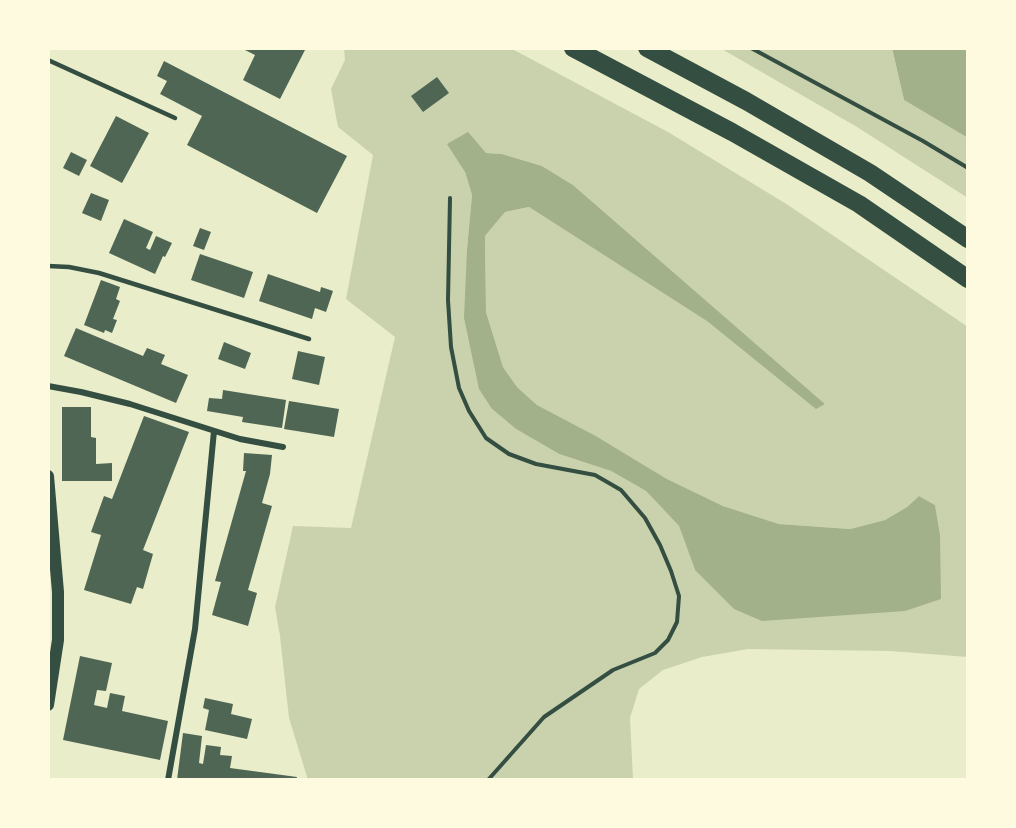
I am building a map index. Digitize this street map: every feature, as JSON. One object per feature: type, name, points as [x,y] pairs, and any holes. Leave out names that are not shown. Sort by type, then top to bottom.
[{"type":"highway","points":[[573,48],[732,132],[859,204],[968,279]]},
{"type":"highway","points":[[647,48],[746,101],[870,173],[968,239]]},
{"type":"main road","points":[[48,476],[58,592],[58,640],[48,705]]},
{"type":"street","points":[[48,386],[130,404],[240,439],[283,447]]},
{"type":"street","points":[[168,780],[195,629],[214,431]]},
{"type":"lane","points":[[48,60],[176,118]]},
{"type":"lane","points":[[48,266],[69,267],[99,273],[309,339]]},
{"type":"path","points":[[752,48],[968,168]]},
{"type":"path","points":[[450,198],[448,300],[451,347],[459,388],[469,411],[486,438],[509,454],[536,464],[595,475],[621,490],[645,518],[660,545],[679,596],[677,622],[668,640],[655,653],[614,670],[544,717],[488,780]]},
{"type":"shaded area","points":[[344,48],[509,48],[516,51],[668,132],[788,205],[968,327],[968,657],[890,651],[748,649],[702,657],[663,670],[639,689],[630,718],[633,780],[308,780],[289,718],[275,607],[293,526],[351,528],[395,337],[346,299],[373,155],[338,127],[331,89],[345,60]],"holes":[[[486,153],[502,154],[542,166],[573,185],[825,404],[816,408],[708,321],[529,207],[505,212],[485,236],[486,312],[503,367],[517,387],[537,405],[596,436],[667,479],[723,506],[779,524],[850,529],[885,520],[907,507],[919,496],[935,505],[940,534],[940,599],[695,570],[679,526],[646,491],[611,471],[559,454],[516,429],[492,409],[467,249],[472,195],[465,172]]]},
{"type":"shaded area","points":[[720,48],[892,48],[904,100],[968,138],[968,198],[857,127]]},
{"type":"shaded area","points":[[892,48],[968,48],[968,138],[904,100]]},
{"type":"shaded area","points":[[468,132],[486,153],[502,154],[542,166],[573,185],[825,404],[816,409],[707,321],[529,207],[505,212],[485,236],[486,312],[503,367],[517,387],[537,405],[596,436],[667,479],[723,506],[779,524],[850,529],[885,520],[907,507],[919,496],[935,505],[940,534],[941,599],[905,611],[762,621],[734,609],[695,570],[679,526],[646,491],[611,471],[559,454],[516,429],[492,409],[479,389],[464,318],[472,195],[465,172],[447,144]]},
{"type":"building","points":[[241,48],[306,48],[280,99],[243,80],[255,55]]},
{"type":"building","points":[[164,61],[347,156],[317,213],[187,145],[202,116],[160,94],[167,81],[157,76]]},
{"type":"building","points":[[437,77],[449,93],[423,112],[411,96]]},
{"type":"building","points":[[116,116],[149,133],[122,183],[90,166]]},
{"type":"building","points":[[71,152],[87,160],[79,176],[63,168]]},
{"type":"building","points":[[91,193],[109,200],[101,221],[82,213]]},
{"type":"building","points":[[124,219],[153,232],[146,248],[150,250],[156,236],[172,243],[155,274],[109,253]]},
{"type":"building","points":[[200,228],[211,232],[204,250],[193,246]]},
{"type":"building","points":[[200,254],[253,272],[244,298],[191,280]]},
{"type":"building","points":[[268,274],[320,292],[321,287],[333,291],[326,312],[315,308],[312,319],[259,301]]},
{"type":"building","points":[[101,280],[120,287],[116,299],[120,301],[113,319],[117,320],[112,333],[105,330],[104,333],[84,325]]},
{"type":"building","points":[[76,328],[143,356],[147,348],[165,355],[161,364],[188,375],[176,403],[64,356]]},
{"type":"building","points":[[224,342],[251,353],[245,369],[218,359]]},
{"type":"building","points":[[298,351],[325,357],[319,385],[292,379]]},
{"type":"building","points":[[223,390],[286,400],[282,428],[242,422],[243,417],[207,411],[209,398],[222,399]]},
{"type":"building","points":[[289,401],[339,409],[334,437],[284,429]]},
{"type":"building","points":[[62,407],[91,407],[91,437],[96,438],[96,464],[112,463],[112,481],[62,481]]},
{"type":"building","points":[[144,416],[189,432],[143,550],[153,554],[143,589],[137,587],[131,604],[84,590],[101,535],[91,532],[104,496],[112,499]]},
{"type":"building","points":[[244,453],[272,455],[270,474],[262,503],[272,506],[248,590],[257,593],[248,626],[212,615],[221,582],[215,581],[246,471],[243,471]]},
{"type":"building","points":[[80,656],[112,663],[106,691],[97,690],[94,705],[107,708],[110,693],[125,696],[122,711],[168,721],[160,760],[63,740]]},
{"type":"building","points":[[205,698],[233,704],[231,714],[252,719],[247,739],[205,730],[209,710],[203,708]]},
{"type":"building","points":[[183,733],[202,736],[199,763],[203,764],[206,745],[221,747],[220,755],[232,756],[230,768],[297,777],[296,780],[177,780]]}]
